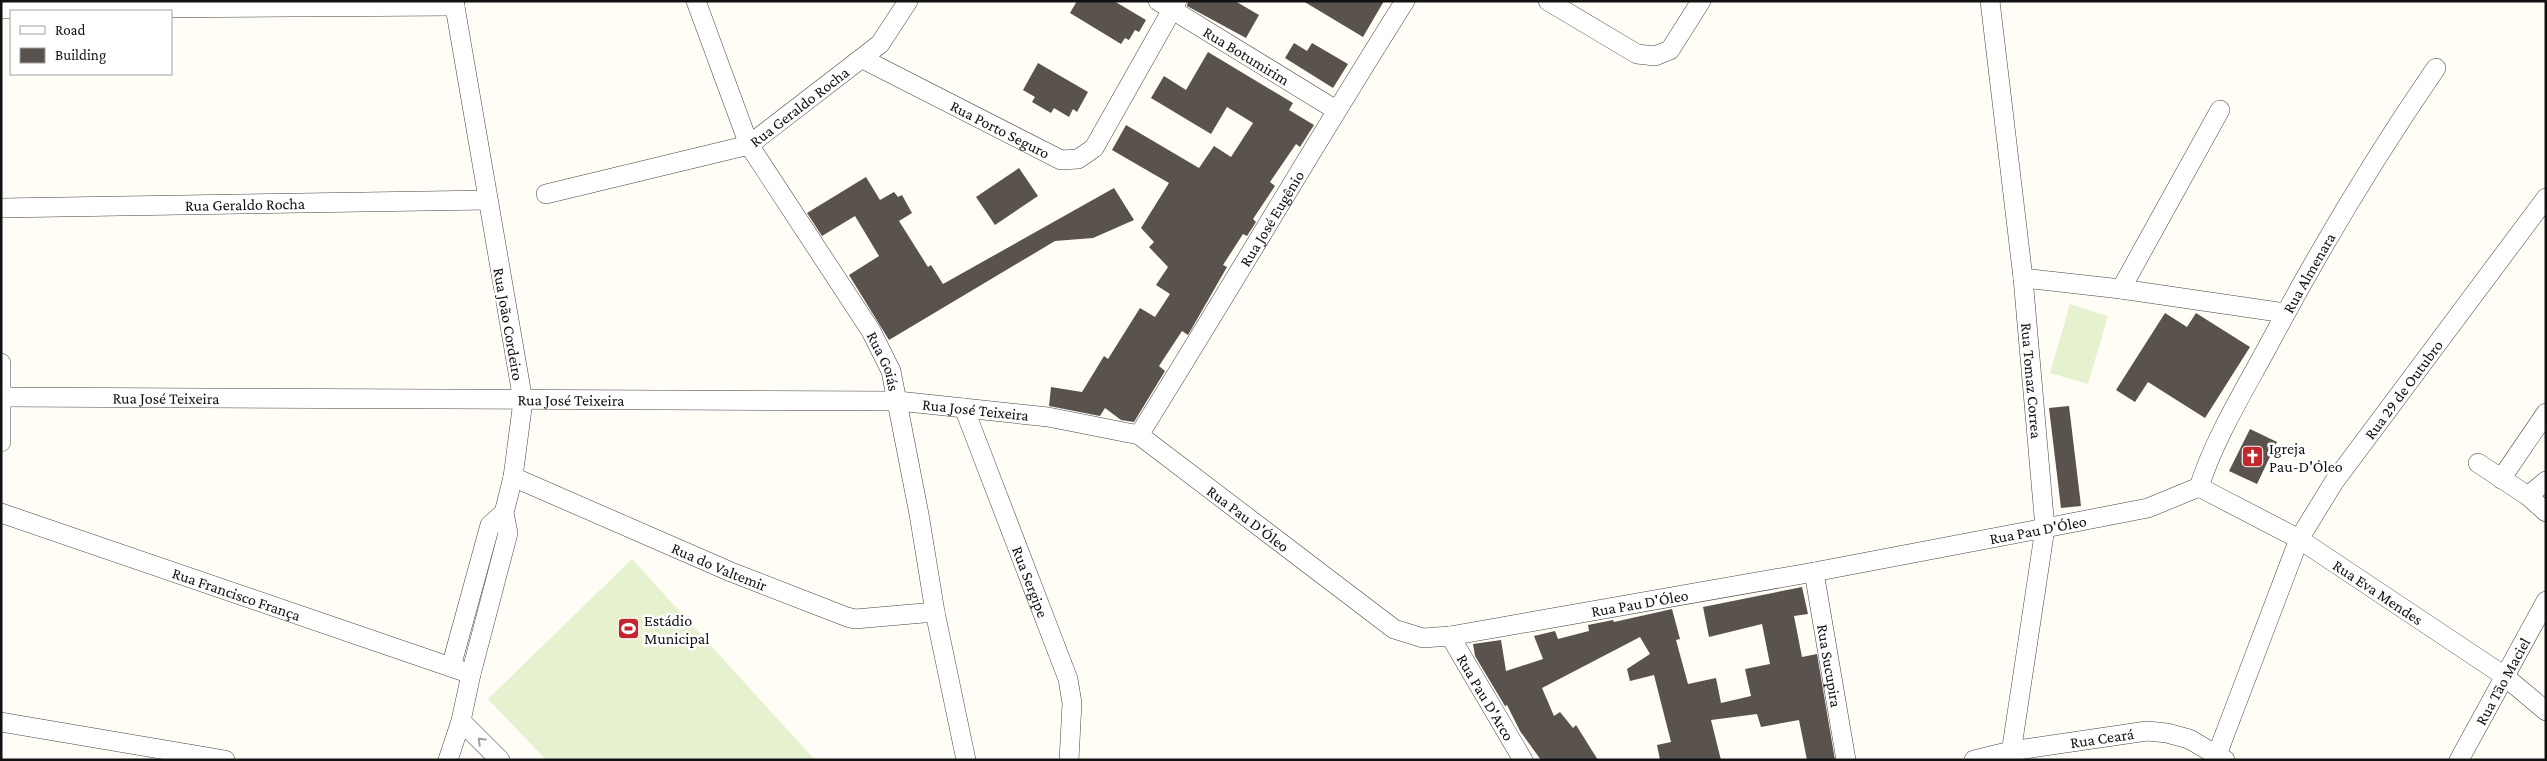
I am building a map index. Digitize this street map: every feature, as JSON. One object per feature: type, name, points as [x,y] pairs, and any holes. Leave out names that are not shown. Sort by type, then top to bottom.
[{"type":"street","name":"Rua Goiás","points":[[696,1],[749,146],[871,331],[891,371],[935,612],[966,760]]},
{"type":"street","name":"Rua Geraldo Rocha","points":[[546,194],[749,146],[880,44],[908,1]]},
{"type":"street","name":"Rua José Eugênio","points":[[1139,435],[1228,293],[1336,110],[1405,1]]},
{"type":"street","points":[[1548,1],[1638,54],[1655,56],[1670,50],[1701,1]]},
{"type":"street","name":"Rua Tomaz Correa","points":[[1990,1],[2023,278],[2045,528],[2010,755]]},
{"type":"street","points":[[1,9],[455,3]]},
{"type":"street","name":"Rua João Cordeiro","points":[[448,760],[461,721],[471,674],[508,533],[504,513],[513,478],[523,401],[455,3]]},
{"type":"street","name":"Rua Porto Seguro","points":[[863,59],[1061,160],[1078,159],[1094,148],[1169,4]]},
{"type":"street","name":"Rua Botumirim","points":[[1169,4],[1336,110]]},
{"type":"street","name":"Rua Almenara","points":[[2199,487],[2210,452],[2285,313],[2385,142],[2436,68]]},
{"type":"street","points":[[2121,289],[2220,110]]},
{"type":"street","name":"Rua 29 de Outubro","points":[[2219,758],[2299,539],[2334,482],[2546,198]]},
{"type":"street","name":"Rua Geraldo Rocha","points":[[1,208],[488,200]]},
{"type":"street","points":[[2023,278],[2121,289],[2285,313]]},
{"type":"street","points":[[1,363],[1,442]]},
{"type":"street","name":"Rua José Teixeira","points":[[2,397],[523,401],[898,401],[1048,417],[1139,435]]},
{"type":"street","name":"Rua Sergipe","points":[[964,408],[1068,680],[1072,703],[1069,760]]},
{"type":"street","points":[[2501,478],[2546,413]]},
{"type":"street","name":"Rua Pau D'Óleo","points":[[1139,435],[1394,629],[1423,638],[1450,636],[1814,572],[2148,508],[2199,487]]},
{"type":"street","points":[[2478,463],[2528,496],[2546,512]]},
{"type":"street","name":"Rua do Valtemir","points":[[513,478],[732,572],[847,617],[855,619],[935,612]]},
{"type":"street","points":[[2528,496],[2546,481]]},
{"type":"street","name":"Rua Eva Mendes","points":[[2199,487],[2299,539],[2503,675],[2546,711]]},
{"type":"street","name":"Rua Francisco França","points":[[1,513],[471,674]]},
{"type":"street","points":[[451,667],[490,526],[504,513]]},
{"type":"street","name":"Rua Sucupira","points":[[1814,572],[1846,760]]},
{"type":"street","name":"Rua Tão Maciel","points":[[2459,760],[2503,675],[2546,601]]},
{"type":"street","name":"Rua Pau D'Arco","points":[[1450,636],[1522,760]]},
{"type":"street","points":[[461,721],[500,760]]},
{"type":"street","points":[[1,722],[225,760]]},
{"type":"street","name":"Rua Ceará","points":[[1974,760],[2147,731],[2167,733],[2189,739],[2219,758]]},
{"type":"green space","points":[[2070,304],[2108,316],[2088,384],[2050,373]]},
{"type":"green space","name":"Estádio Municipal","points":[[632,559],[815,760],[546,760],[488,699]]},
{"type":"building","points":[[1077,1],[1114,1],[1146,20],[1139,32],[1135,30],[1129,40],[1125,38],[1121,44],[1070,13]]},
{"type":"building","points":[[1188,1],[1235,1],[1259,15],[1246,38],[1187,6]]},
{"type":"building","points":[[1303,1],[1384,1],[1363,37]]},
{"type":"building","points":[[1294,43],[1307,51],[1312,43],[1348,64],[1333,88],[1285,58]]},
{"type":"building","points":[[1208,52],[1293,103],[1289,110],[1314,125],[1300,147],[1296,144],[1270,182],[1275,186],[1253,219],[1256,222],[1247,236],[1243,234],[1223,265],[1227,267],[1188,335],[1182,331],[1159,366],[1165,371],[1134,422],[1121,420],[1105,408],[1100,416],[1049,406],[1051,387],[1082,392],[1104,356],[1108,359],[1140,308],[1155,317],[1170,294],[1156,285],[1168,267],[1149,247],[1154,242],[1141,228],[1169,183],[1112,150],[1126,125],[1199,168],[1214,146],[1231,157],[1253,123],[1227,107],[1211,134],[1151,98],[1164,76],[1186,90]]},
{"type":"building","points":[[1038,63],[1088,92],[1077,112],[1073,109],[1069,117],[1054,108],[1051,113],[1032,102],[1035,97],[1023,90]]},
{"type":"building","points":[[1019,168],[1038,196],[995,225],[976,197]]},
{"type":"building","points":[[866,177],[880,200],[894,192],[898,197],[902,195],[912,213],[899,221],[928,267],[931,265],[943,284],[1114,188],[1134,220],[1093,238],[1055,241],[889,340],[849,275],[879,256],[855,216],[822,236],[807,213]]},
{"type":"building","points":[[2165,313],[2187,327],[2196,313],[2250,347],[2205,418],[2148,382],[2135,402],[2116,390]]},
{"type":"building","points":[[2069,406],[2081,506],[2061,508],[2049,408]]},
{"type":"building","name":"Igreja Pau-D'Óleo","points":[[2250,429],[2277,442],[2257,484],[2229,471]]},
{"type":"building","points":[[1802,587],[1808,614],[1794,616],[1802,657],[1817,654],[1835,760],[1807,760],[1799,720],[1761,727],[1757,714],[1711,720],[1721,760],[1660,760],[1657,745],[1671,742],[1654,675],[1630,681],[1627,669],[1650,654],[1640,637],[1542,688],[1554,716],[1560,712],[1573,728],[1576,725],[1598,760],[1541,760],[1520,731],[1507,705],[1505,706],[1475,656],[1473,644],[1501,640],[1506,671],[1543,659],[1534,636],[1555,631],[1558,639],[1589,631],[1588,625],[1613,620],[1614,622],[1672,609],[1680,639],[1676,640],[1688,684],[1716,678],[1721,703],[1751,696],[1745,669],[1770,664],[1762,624],[1709,637],[1703,607]]},
{"type":"place","name":"Igreja Pau-D'Óleo","points":[[2253,457]]},
{"type":"place","name":"Estádio Municipal","points":[[628,629]]}]
